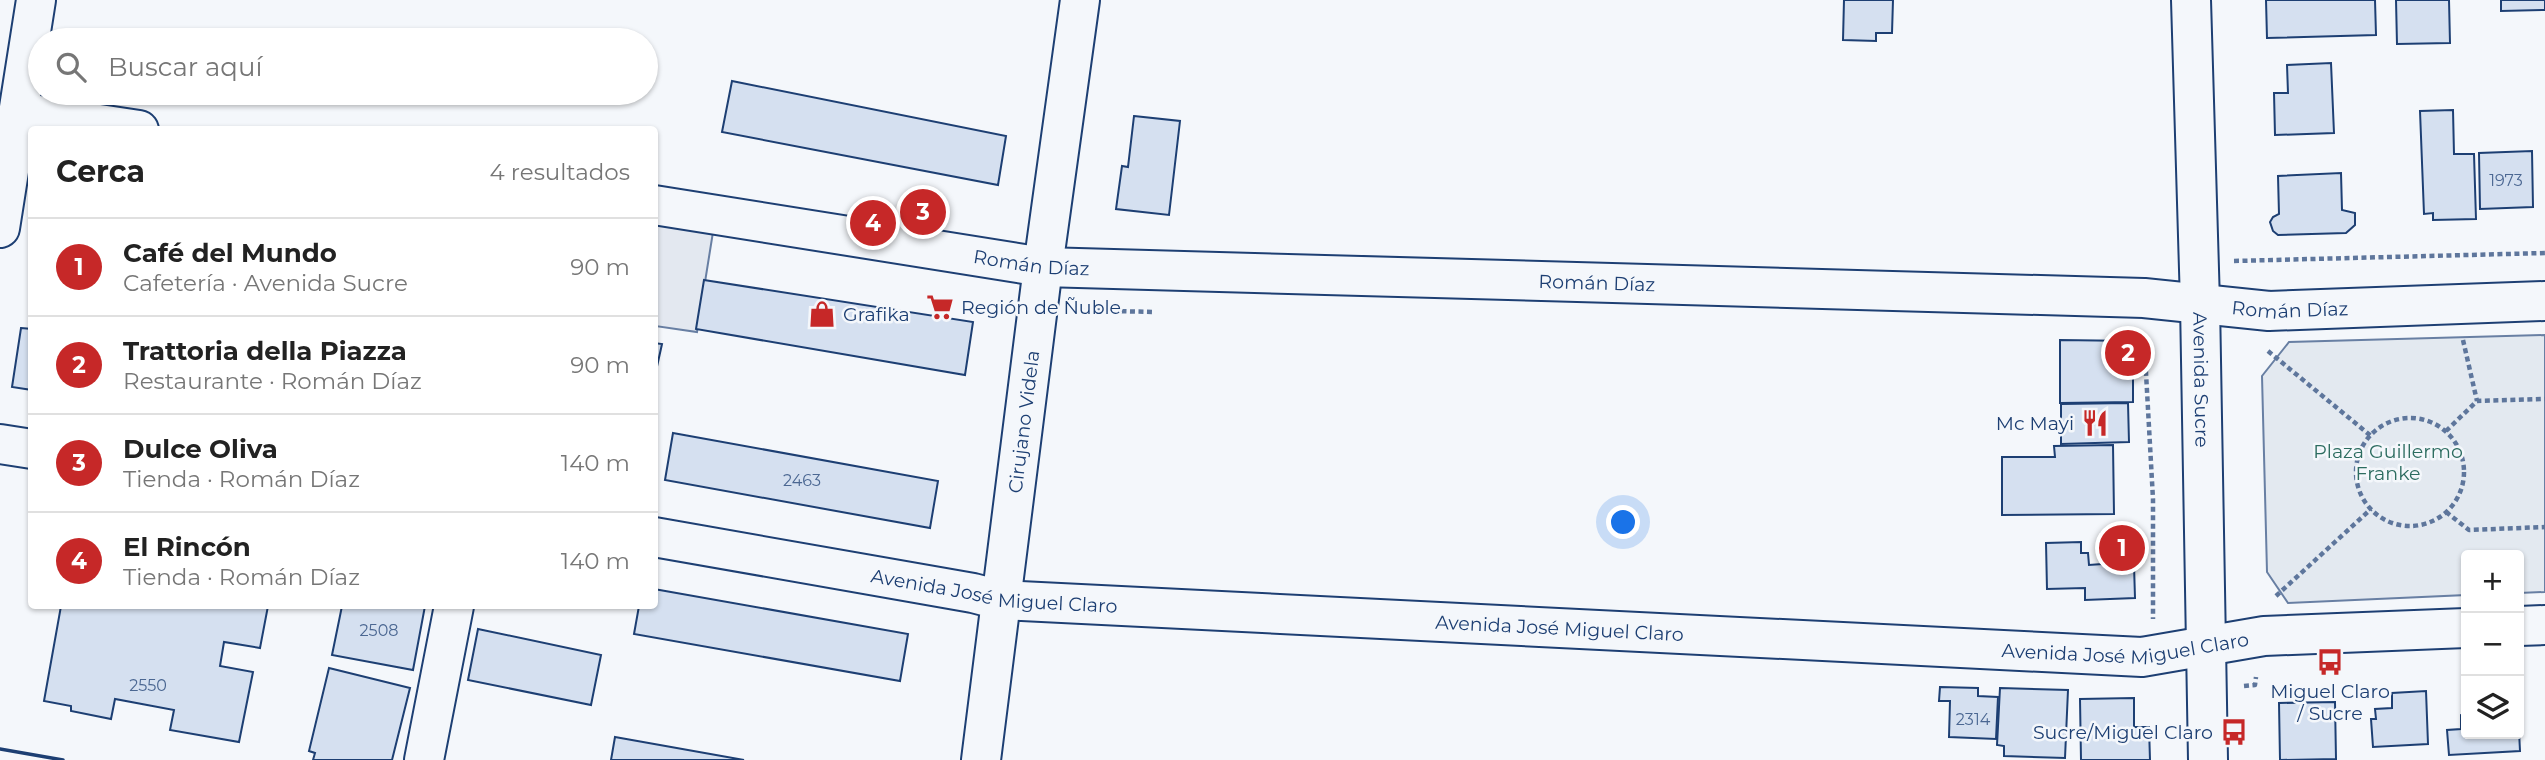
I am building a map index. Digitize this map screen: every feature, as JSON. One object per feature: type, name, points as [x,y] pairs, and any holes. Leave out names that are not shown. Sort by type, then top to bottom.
[{"type":"street","points":[[32,28],[36,0]]},
{"type":"street","name":"Cirujano Videla","points":[[981,760],[1043,267],[1080,0]]},
{"type":"street","name":"Avenida Sucre","points":[[2191,0],[2200,303],[2208,760]]},
{"type":"street","points":[[0,228],[28,53]]},
{"type":"street","points":[[19,112],[112,126]]},
{"type":"street","name":"Román Díaz","points":[[658,206],[1043,267],[2130,298],[2269,311],[2545,301]]},
{"type":"street","points":[[0,444],[28,448]]},
{"type":"street","name":"Avenida José Miguel Claro","points":[[658,538],[1000,600],[2155,656],[2264,636],[2461,628]]},
{"type":"street","points":[[424,760],[453,609]]},
{"type":"street","points":[[2524,626],[2545,625]]},
{"type":"path","points":[[2199,261],[2545,253]]},
{"type":"path","points":[[2456,305],[2477,401]]},
{"type":"path","points":[[2144,336],[2152,499],[2155,656]]},
{"type":"path","points":[[2268,351],[2371,436]]},
{"type":"path","points":[[2446,431],[2477,401],[2545,399]]},
{"type":"path","points":[[2413,417],[2431,422],[2446,431],[2458,445],[2464,463],[2463,481],[2457,498],[2446,512],[2431,522],[2414,526],[2397,525],[2381,518],[2371,509],[2360,491],[2356,473],[2358,456],[2366,440],[2378,428],[2395,420],[2413,417]]},
{"type":"path","points":[[2264,636],[2268,604],[2371,509]]},
{"type":"path","points":[[2446,512],[2469,530],[2545,527]]},
{"type":"green space","name":"Plaza Guillermo Franke","points":[[2545,335],[2545,592],[2524,593],[2524,550],[2461,550],[2461,595],[2288,603],[2267,572],[2262,376],[2289,342]]},
{"type":"shaded area","points":[[658,224],[713,232],[697,332],[658,326]]},
{"type":"building","points":[[1844,0],[1893,0],[1892,33],[1876,33],[1876,41],[1843,40]]},
{"type":"building","points":[[2266,0],[2375,0],[2376,35],[2267,38]]},
{"type":"building","points":[[2396,0],[2449,0],[2450,43],[2397,44]]},
{"type":"building","points":[[2501,0],[2545,0],[2545,10],[2501,11]]},
{"type":"building","points":[[2331,63],[2334,133],[2275,135],[2274,93],[2288,93],[2287,65]]},
{"type":"building","points":[[732,81],[1006,136],[998,185],[722,132]]},
{"type":"building","points":[[2453,110],[2454,154],[2474,154],[2476,219],[2433,220],[2433,213],[2424,214],[2420,111]]},
{"type":"building","points":[[1134,116],[1180,121],[1169,215],[1116,209],[1122,166],[1128,167]]},
{"type":"building","points":[[2532,151],[2533,207],[2480,209],[2479,153]]},
{"type":"building","points":[[2341,173],[2342,210],[2355,213],[2355,225],[2346,233],[2278,235],[2273,231],[2270,222],[2279,214],[2278,176]]},
{"type":"building","points":[[704,280],[973,322],[965,375],[696,329]]},
{"type":"building","points":[[21,328],[28,329],[28,389],[12,387]]},
{"type":"building","points":[[2060,340],[2133,341],[2133,402],[2060,403]]},
{"type":"building","points":[[658,344],[662,344],[658,362]]},
{"type":"building","name":"Mc Mayi","points":[[2128,403],[2129,442],[2061,444],[2061,404]]},
{"type":"building","points":[[673,433],[938,481],[930,528],[665,480]]},
{"type":"building","points":[[2113,445],[2114,514],[2002,515],[2002,457],[2055,457],[2054,446]]},
{"type":"building","points":[[2133,532],[2135,598],[2085,600],[2085,588],[2047,589],[2046,543],[2081,542],[2081,553],[2088,553],[2089,565],[2102,564],[2101,533]]},
{"type":"building","points":[[658,590],[908,634],[900,681],[634,634],[638,609],[658,609]]},
{"type":"building","points":[[60,609],[267,609],[260,648],[224,642],[220,666],[253,672],[239,742],[170,730],[174,710],[115,699],[111,719],[71,711],[71,706],[44,701]]},
{"type":"building","points":[[341,609],[424,609],[413,670],[332,655]]},
{"type":"building","points":[[478,629],[601,655],[591,705],[468,680]]},
{"type":"building","points":[[329,668],[410,688],[392,760],[313,760],[315,753],[309,751]]},
{"type":"building","points":[[1940,687],[1978,688],[1978,696],[1998,697],[1996,739],[1949,737],[1950,701],[1939,701]]},
{"type":"building","points":[[2000,688],[2068,690],[2065,758],[2004,756],[2004,746],[1997,745]]},
{"type":"building","points":[[2426,691],[2428,744],[2373,747],[2371,719],[2376,719],[2375,709],[2392,708],[2392,693]]},
{"type":"building","points":[[2134,698],[2134,727],[2149,727],[2150,760],[2081,760],[2080,699]]},
{"type":"building","points":[[2335,702],[2336,759],[2280,760],[2279,703]]},
{"type":"building","points":[[2461,729],[2461,739],[2519,739],[2520,751],[2449,755],[2447,730]]},
{"type":"building","points":[[615,737],[744,760],[611,760]]},
{"type":"wall","points":[[0,749],[63,760]]},
{"type":"place","name":"Dulce Oliva","points":[[923,212]]},
{"type":"place","name":"El Rincón","points":[[873,223]]},
{"type":"place","name":"Región de Ñuble","points":[[940,307]]},
{"type":"place","name":"Grafika","points":[[822,314]]},
{"type":"place","name":"Trattoria della Piazza","points":[[2128,353]]},
{"type":"place","name":"Mc Mayi","points":[[2095,423]]},
{"type":"place","name":"Café del Mundo","points":[[2122,548]]},
{"type":"place","name":"Miguel Claro / Sucre","points":[[2330,662]]},
{"type":"place","name":"Sucre/Miguel Claro","points":[[2234,732]]}]
